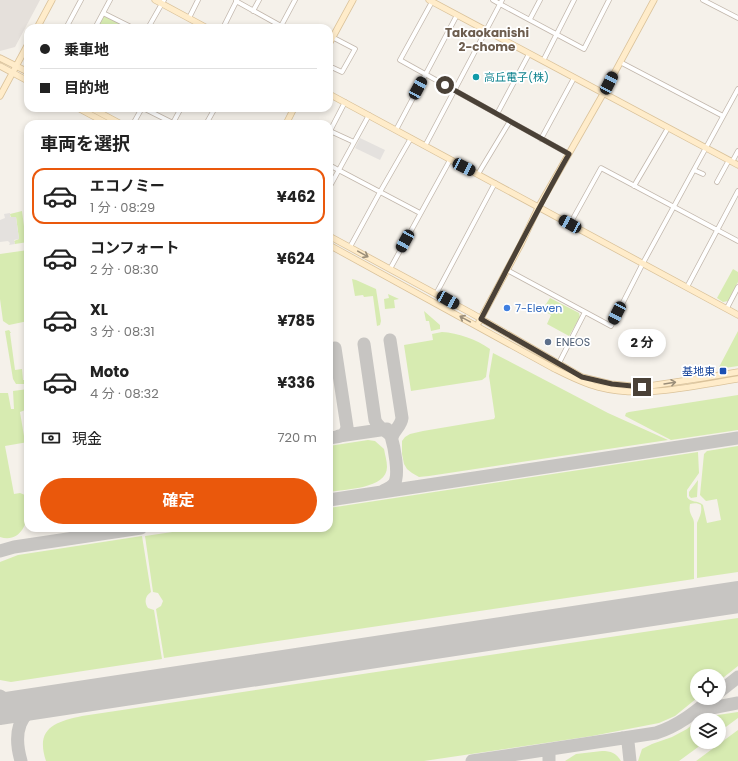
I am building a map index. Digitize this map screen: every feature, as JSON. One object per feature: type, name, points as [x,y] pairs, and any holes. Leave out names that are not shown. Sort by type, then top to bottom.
[{"type":"street","points":[[39,24],[52,0]]},
{"type":"street","points":[[68,24],[81,0]]},
{"type":"street","points":[[97,24],[110,0]]},
{"type":"street","points":[[155,0],[163,2],[200,24]]},
{"type":"street","points":[[189,18],[198,0]]},
{"type":"street","points":[[253,11],[259,0]]},
{"type":"street","points":[[283,24],[295,0]]},
{"type":"street","points":[[333,35],[353,0]]},
{"type":"street","points":[[492,0],[501,2],[584,49],[609,0]]},
{"type":"street","points":[[530,19],[540,0]]},
{"type":"street","points":[[543,61],[574,0]]},
{"type":"street","points":[[478,326],[539,206],[603,94],[654,0]]},
{"type":"street","points":[[703,0],[738,18]]},
{"type":"street","points":[[712,5],[715,0]]},
{"type":"street","points":[[225,24],[237,1],[276,24]]},
{"type":"street","points":[[569,154],[400,60],[432,1],[738,165]]},
{"type":"street","points":[[150,24],[163,2]]},
{"type":"street","points":[[425,146],[501,2]]},
{"type":"street","points":[[103,13],[125,24]]},
{"type":"street","points":[[396,130],[457,15]]},
{"type":"street","points":[[333,38],[355,49],[342,72],[333,68]]},
{"type":"street","points":[[0,96],[24,51]]},
{"type":"street","points":[[497,114],[529,54]]},
{"type":"street","points":[[0,58],[24,70]]},
{"type":"street","points":[[620,62],[723,116]]},
{"type":"street","points":[[0,66],[24,79]]},
{"type":"street","points":[[541,139],[574,78]]},
{"type":"street","points":[[507,270],[610,326],[738,89]]},
{"type":"street","points":[[333,96],[450,160],[539,206],[738,315]]},
{"type":"street","points":[[333,125],[345,102]]},
{"type":"street","points":[[86,112],[100,120]]},
{"type":"street","points":[[98,112],[114,120]]},
{"type":"street","points":[[150,112],[166,120]]},
{"type":"street","points":[[333,181],[369,115]]},
{"type":"street","points":[[478,174],[510,121]]},
{"type":"street","points":[[634,186],[668,128]]},
{"type":"street","points":[[333,132],[354,142]]},
{"type":"street","points":[[350,247],[411,138]]},
{"type":"street","points":[[717,182],[738,151]]},
{"type":"street","points":[[390,269],[450,160]]},
{"type":"street","points":[[333,167],[420,213]]},
{"type":"street","points":[[570,224],[600,168],[738,241]]},
{"type":"street","points":[[694,170],[703,174]]},
{"type":"street","points":[[436,294],[495,183]]},
{"type":"street","points":[[687,287],[738,191]]},
{"type":"street","points":[[333,238],[481,319],[582,377],[612,384],[635,387],[654,386],[738,372]]},
{"type":"street","points":[[333,247],[553,368],[581,382],[598,388],[622,392],[645,393],[738,379]]},
{"type":"street","points":[[727,308],[738,287]]},
{"type":"street","points":[[559,363],[585,312]]},
{"type":"shaded area","points":[[0,0],[40,0],[27,24],[24,24],[24,30],[15,47],[0,51]]},
{"type":"shaded area","points":[[360,138],[385,150],[380,160],[355,148]]},
{"type":"shaded area","points":[[10,213],[10,217],[16,217],[19,239],[14,240],[15,244],[9,245],[10,243],[8,241],[0,242],[0,220],[5,218],[4,214]]},
{"type":"green space","points":[[104,15],[121,24],[99,24]]},
{"type":"green space","points":[[22,211],[24,243],[15,244],[14,241],[19,239],[16,217],[11,218],[10,214]]},
{"type":"green space","points":[[24,251],[24,322],[9,325],[3,321],[0,299],[0,254]]},
{"type":"green space","points":[[733,269],[738,272],[738,282],[728,301],[723,302],[717,298]]},
{"type":"green space","points":[[352,279],[376,289],[381,321],[380,325],[377,326],[373,296],[355,296]]},
{"type":"green space","points":[[388,294],[399,299],[394,300],[395,308],[385,309],[384,299],[389,298]]},
{"type":"green space","points":[[550,298],[579,313],[580,317],[569,336],[547,324],[551,315],[542,310]]},
{"type":"green space","points":[[424,311],[440,325],[440,329],[431,331],[429,321],[426,321]]},
{"type":"green space","points":[[9,330],[11,333],[15,370],[22,369],[24,384],[16,384],[13,379],[5,331]]},
{"type":"green space","points":[[738,331],[738,366],[718,369]]},
{"type":"green space","points":[[442,332],[467,337],[490,349],[486,377],[482,380],[411,391],[404,345],[433,340],[432,334]]},
{"type":"green space","points":[[493,353],[608,413],[668,440],[429,476],[419,477],[412,473],[404,464],[402,454],[402,441],[405,437],[410,434],[423,431],[494,419],[495,417],[489,376]]},
{"type":"green space","points":[[24,390],[24,410],[20,412],[24,443],[5,446],[14,494],[20,493],[24,495],[24,526],[21,532],[8,538],[0,537],[0,393],[8,393],[11,409],[14,409],[13,391]]},
{"type":"green space","points":[[738,395],[738,430],[671,440],[625,416],[626,413],[629,412]]},
{"type":"green space","points":[[368,440],[375,441],[384,449],[387,465],[385,474],[380,480],[373,484],[354,489],[333,492],[333,445]]},
{"type":"green space","points":[[738,446],[738,572],[697,578],[697,523],[701,505],[696,503],[690,504],[690,513],[694,523],[694,579],[164,658],[156,609],[161,606],[163,601],[158,593],[153,592],[145,536],[172,532],[333,532],[333,507],[698,452],[699,473],[687,490],[687,497],[690,500],[699,502],[703,505],[707,523],[721,520],[717,499],[706,501],[700,495],[704,454],[707,451]]},
{"type":"green space","points":[[698,480],[697,497],[691,498],[689,496],[689,492]]},
{"type":"green space","points":[[142,536],[151,592],[146,597],[146,604],[148,608],[154,610],[162,659],[11,682],[0,680],[0,562],[18,555]]},
{"type":"green space","points":[[738,618],[738,666],[726,675],[726,669],[690,669],[690,704],[675,716],[659,723],[592,736],[424,761],[46,761],[43,750],[45,734],[56,724],[82,716]]},
{"type":"green space","points":[[738,712],[738,718],[726,727],[726,714]]},
{"type":"green space","points":[[690,727],[690,749],[695,749],[679,761],[638,761],[642,749],[672,737]]},
{"type":"green space","points":[[738,730],[738,761],[696,761],[712,749],[726,749],[726,739]]},
{"type":"green space","points":[[602,751],[613,753],[621,761],[565,761],[576,754]]},
{"type":"taxiway","points":[[390,340],[402,418],[392,438]]},
{"type":"taxiway","points":[[364,344],[375,420],[376,423],[391,436],[396,460],[396,480],[394,484],[383,491]]},
{"type":"taxiway","points":[[333,438],[343,435],[347,427],[335,348]]},
{"type":"taxiway","points":[[339,436],[387,429]]},
{"type":"taxiway","points":[[333,499],[738,438]]},
{"type":"taxiway","points":[[0,551],[14,547],[114,532]]},
{"type":"taxiway","points":[[726,686],[738,677]]},
{"type":"taxiway","points":[[0,696],[8,701],[27,705]]},
{"type":"taxiway","points":[[21,761],[18,741],[20,724],[30,711],[38,705],[48,701]]},
{"type":"taxiway","points":[[701,710],[738,703]]},
{"type":"taxiway","points":[[472,761],[656,733],[679,723],[703,705]]},
{"type":"taxiway","points":[[622,738],[628,742],[630,761]]},
{"type":"taxiway","points":[[549,761],[549,752],[553,749]]},
{"type":"runway","points":[[0,709],[738,597]]},
{"type":"place","name":"高丘電子(株)","points":[[476,77]]},
{"type":"place","name":"7-Eleven","points":[[507,308]]},
{"type":"place","name":"ENEOS","points":[[548,342]]},
{"type":"place","name":"基地東","points":[[723,371]]},
{"type":"district","name":"Takaokanishi 2-chome","points":[[487,40]]},
{"type":"route","points":[[445,85],[569,154],[539,206],[521,244],[481,319],[582,377],[622,386],[642,387]]}]
